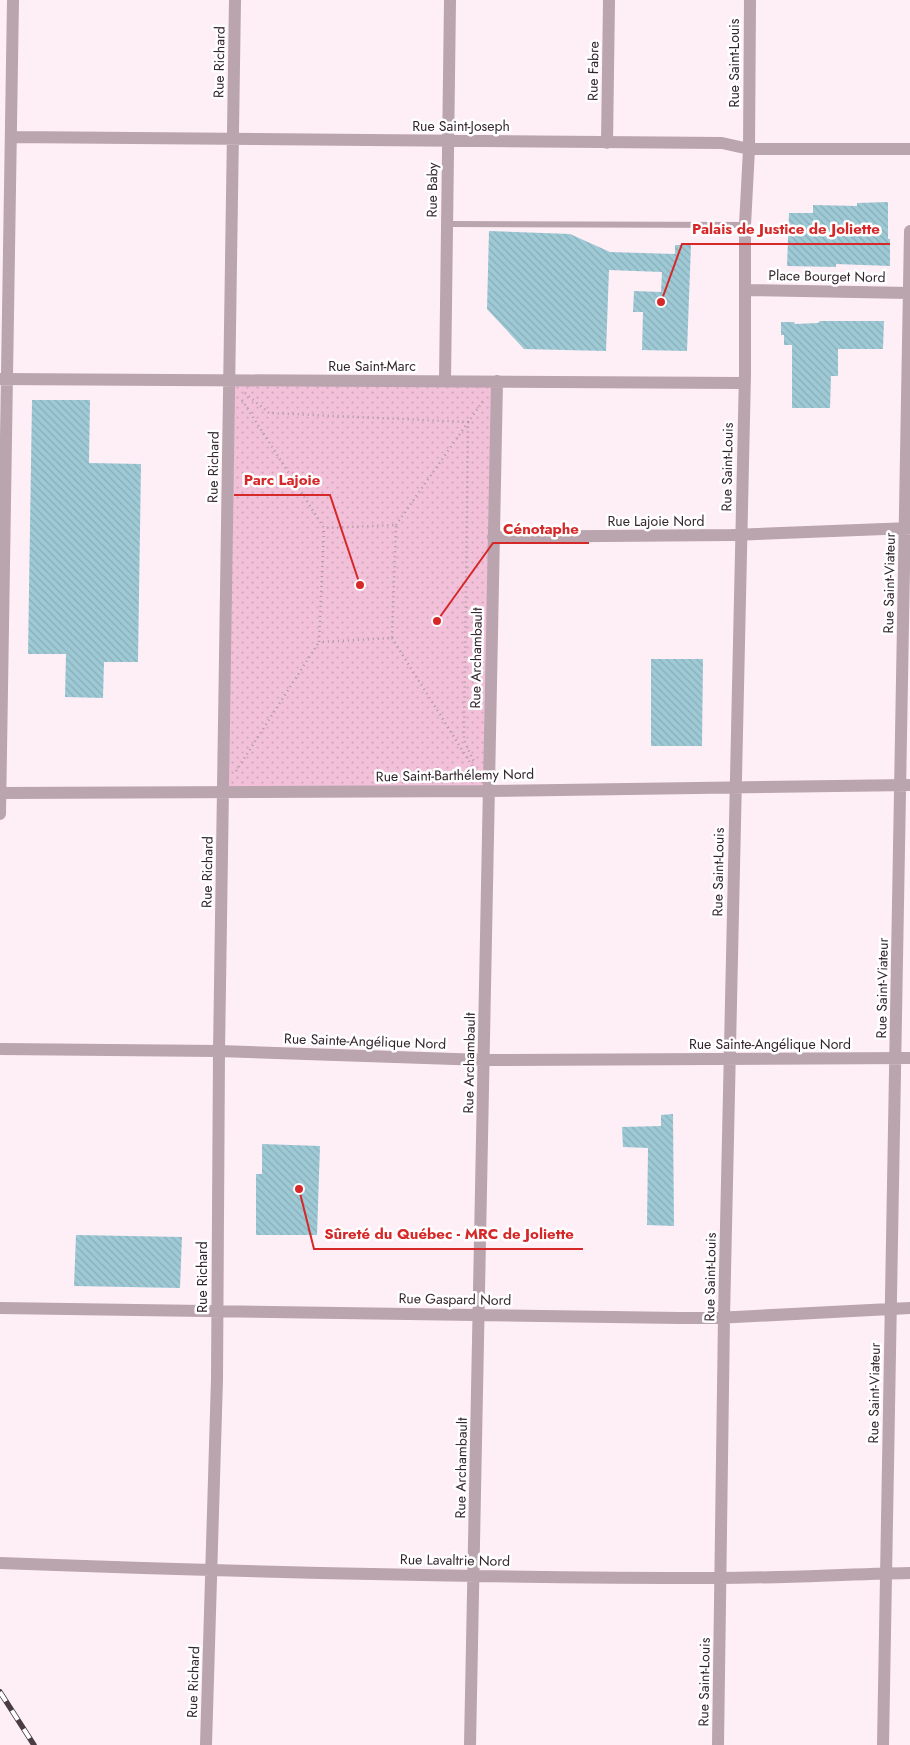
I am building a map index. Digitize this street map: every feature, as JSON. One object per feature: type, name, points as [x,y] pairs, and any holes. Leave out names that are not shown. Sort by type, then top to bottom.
[{"type":"street","points":[[0,814],[4,379],[13,0]]},
{"type":"street","name":"Rue Richard","points":[[206,1745],[216,1388],[218,1051],[235,0]]},
{"type":"street","name":"Rue Baby","points":[[445,381],[450,0]]},
{"type":"street","name":"Rue Fabre","points":[[608,143],[610,0]]},
{"type":"street","name":"Rue Saint-Louis","points":[[718,1745],[724,1317],[745,290],[744,225],[749,150],[750,0]]},
{"type":"street","name":"Rue Saint-Joseph","points":[[11,137],[722,144],[749,150],[910,149]]},
{"type":"street","name":"Rue Saint-Viateur","points":[[883,1745],[895,1058],[905,785],[910,232]]},
{"type":"street","name":"Place Bourget Nord","points":[[745,290],[909,292]]},
{"type":"street","name":"Rue Saint-Marc","points":[[4,379],[743,383]]},
{"type":"street","name":"Rue Archambault","points":[[470,1745],[480,1314],[487,791],[497,381]]},
{"type":"street","name":"Rue Lajoie Nord","points":[[493,537],[740,535],[907,528]]},
{"type":"street","name":"Rue Saint-Barthélemy Nord","points":[[0,793],[487,791],[905,785]]},
{"type":"street","name":"Rue Sainte-Angélique Nord","points":[[0,1049],[218,1051],[484,1060],[910,1058]]},
{"type":"street","name":"Rue Gaspard Nord","points":[[0,1308],[724,1317],[910,1308]]},
{"type":"street","name":"Rue Lavaltrie Nord","points":[[0,1563],[212,1571],[474,1576],[720,1578],[910,1573]]},
{"type":"lane","points":[[447,224],[744,225]]},
{"type":"path","points":[[228,380],[269,413],[468,422]]},
{"type":"path","points":[[223,791],[319,642],[324,528],[228,380]]},
{"type":"path","points":[[487,791],[392,638],[396,525],[497,381]]},
{"type":"path","points":[[468,422],[464,740],[487,791]]},
{"type":"path","points":[[324,528],[396,525]]},
{"type":"path","points":[[319,642],[392,638]]},
{"type":"shaded area","points":[[229,380],[497,381],[487,791],[223,791]]},
{"type":"building","points":[[888,202],[890,266],[836,264],[836,267],[787,266],[789,213],[813,213],[813,205],[857,206],[857,203]]},
{"type":"building","points":[[489,231],[570,234],[610,252],[675,254],[675,245],[691,245],[687,351],[642,350],[643,312],[633,312],[634,291],[661,292],[662,272],[609,270],[606,351],[524,349],[487,309]]},
{"type":"building","points":[[820,321],[884,321],[883,349],[838,349],[838,376],[831,376],[830,408],[792,408],[792,345],[784,345],[784,335],[781,335],[781,322],[794,322],[795,324],[818,323]]},
{"type":"building","points":[[32,400],[90,400],[89,463],[141,464],[138,662],[104,662],[103,698],[65,697],[66,654],[28,654]]},
{"type":"building","points":[[651,659],[703,659],[702,746],[651,746]]},
{"type":"building","points":[[673,1114],[674,1226],[647,1225],[648,1148],[623,1147],[622,1127],[661,1126],[661,1115]]},
{"type":"building","points":[[262,1144],[320,1146],[317,1235],[256,1235],[256,1174],[262,1174]]},
{"type":"building","points":[[76,1235],[182,1237],[180,1288],[74,1286]]},
{"type":"railway","points":[[0,1692],[34,1745]]},
{"type":"place","name":"Palais de Justice de Joliette","points":[[661,302]]},
{"type":"place","name":"Parc Lajoie","points":[[360,585]]},
{"type":"place","name":"Cénotaphe","points":[[437,621]]},
{"type":"place","name":"Sûreté du Québec - MRC de Joliette","points":[[299,1189]]}]
